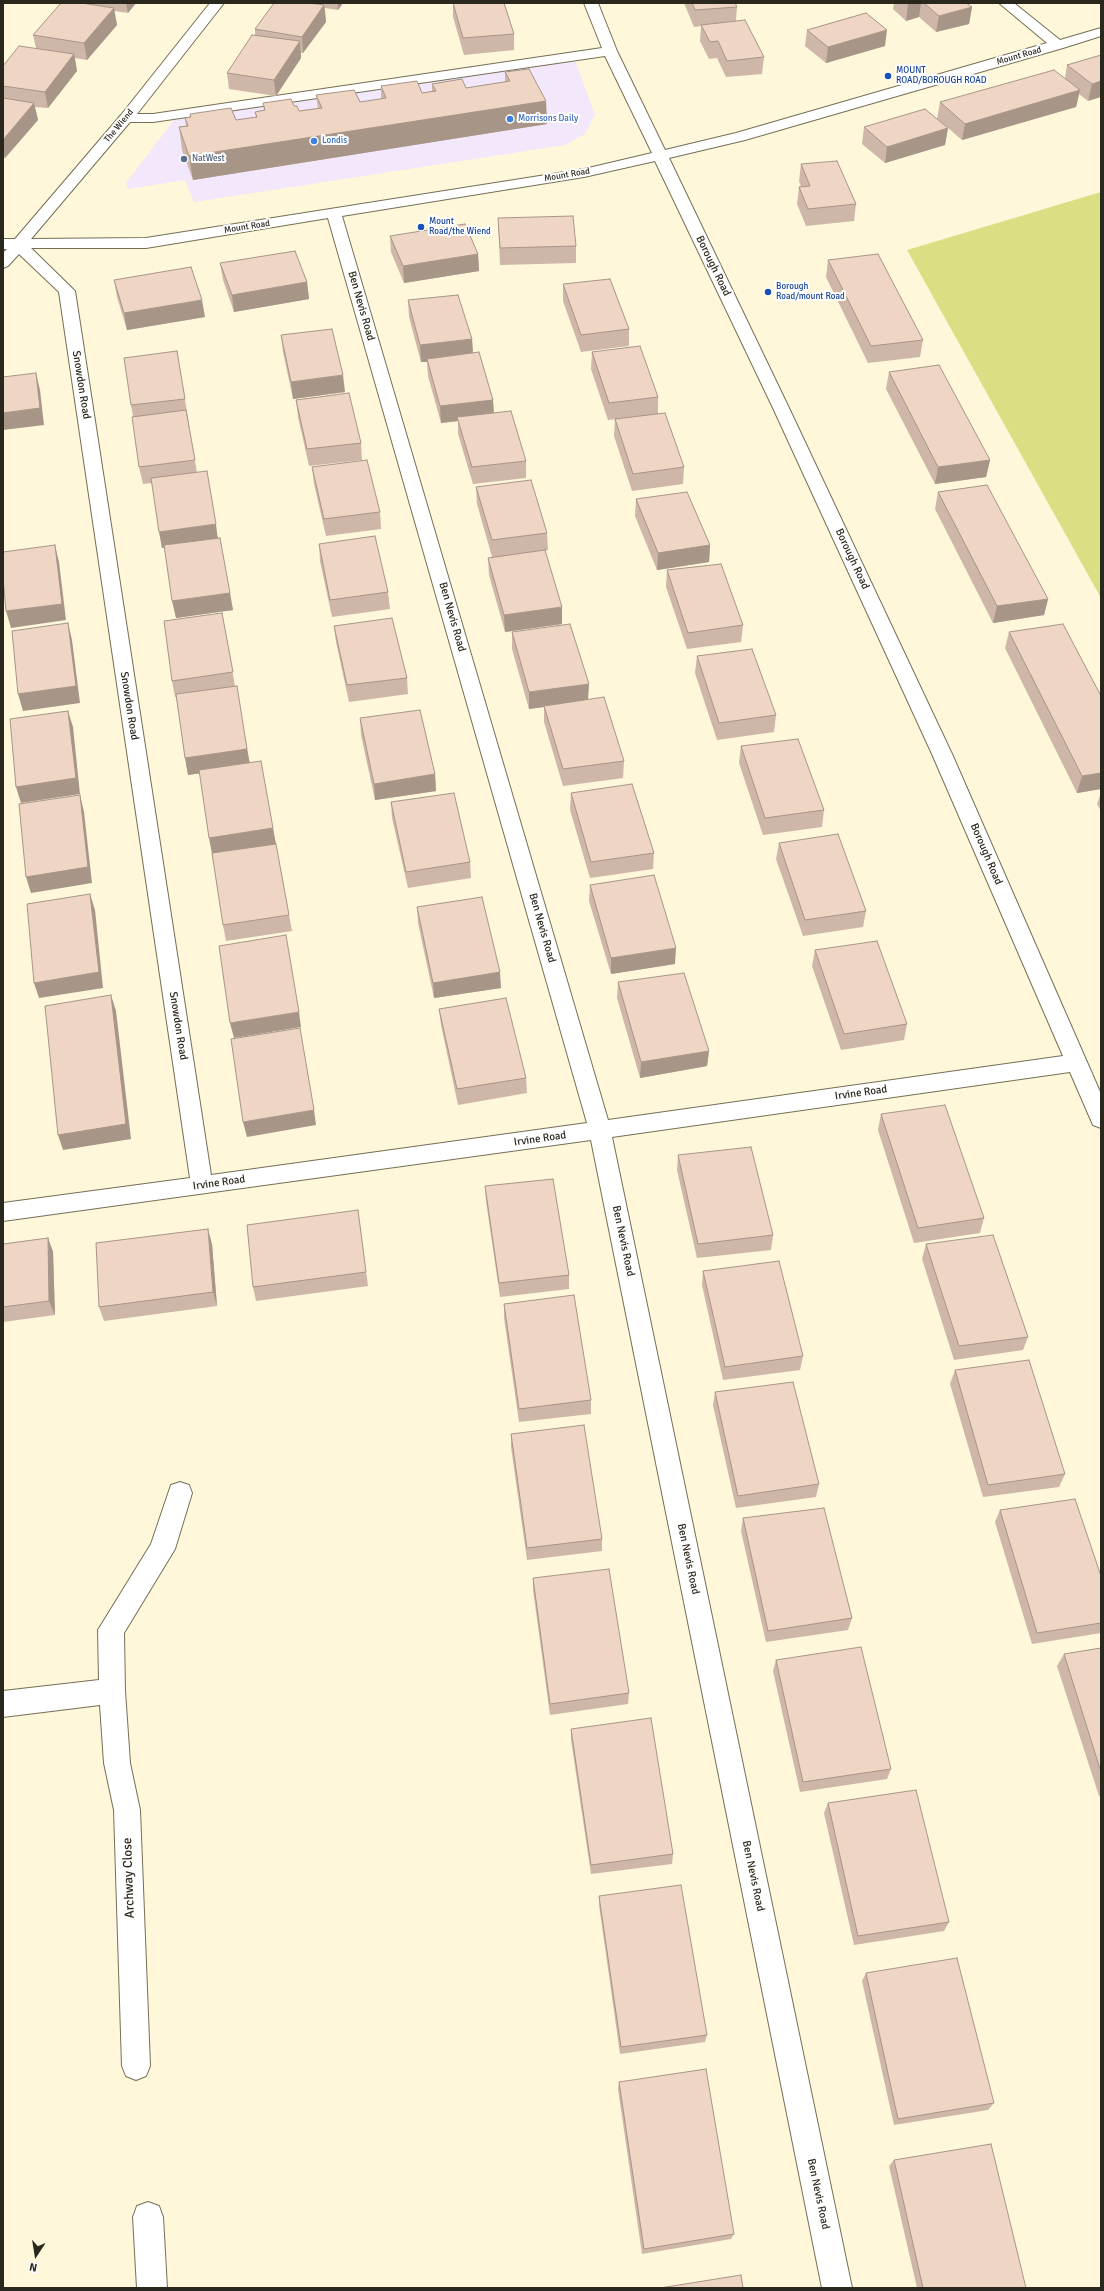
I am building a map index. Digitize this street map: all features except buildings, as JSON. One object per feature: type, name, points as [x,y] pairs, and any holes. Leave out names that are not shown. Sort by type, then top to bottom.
[{"type":"street","name":"The Wiend","points":[[3,263],[126,118],[216,3]]},
{"type":"street","name":"Borough Road","points":[[591,3],[612,55],[781,408],[942,754],[1101,1120]]},
{"type":"street","points":[[1006,3],[1058,45]]},
{"type":"street","name":"Mount Road","points":[[3,244],[146,243],[584,173],[748,134],[1101,32]]},
{"type":"street","points":[[126,118],[154,118],[612,55]]},
{"type":"street","points":[[559,67],[612,55]]},
{"type":"street","name":"Ben Nevis Road","points":[[334,213],[600,1130],[837,2288]]},
{"type":"street","name":"Snowdon Road","points":[[19,245],[64,287],[68,299],[202,1186]]},
{"type":"street","name":"Irvine Road","points":[[3,1212],[202,1186],[1076,1062]]},
{"type":"street","name":"Archway Close","points":[[136,2066],[127,1810],[116,1763],[112,1691],[111,1630],[162,1549],[180,1493]]},
{"type":"street","points":[[3,1704],[112,1691]]},
{"type":"street","points":[[148,2217],[152,2288]]},
{"type":"shaded area","points":[[575,60],[595,115],[585,134],[565,145],[194,202],[185,180],[128,189],[126,183],[174,120]]},
{"type":"green space","points":[[1101,192],[1101,598],[907,250]]},
{"type":"place","name":"MOUNT ROAD/BOROUGH ROAD","points":[[888,76]]},
{"type":"place","name":"Morrisons Daily","points":[[510,119]]},
{"type":"place","name":"Londis","points":[[314,141]]},
{"type":"place","name":"NatWest","points":[[184,159]]},
{"type":"place","name":"Mount Road/the Wiend","points":[[421,227]]},
{"type":"place","name":"Borough Road/mount Road","points":[[768,292]]}]
